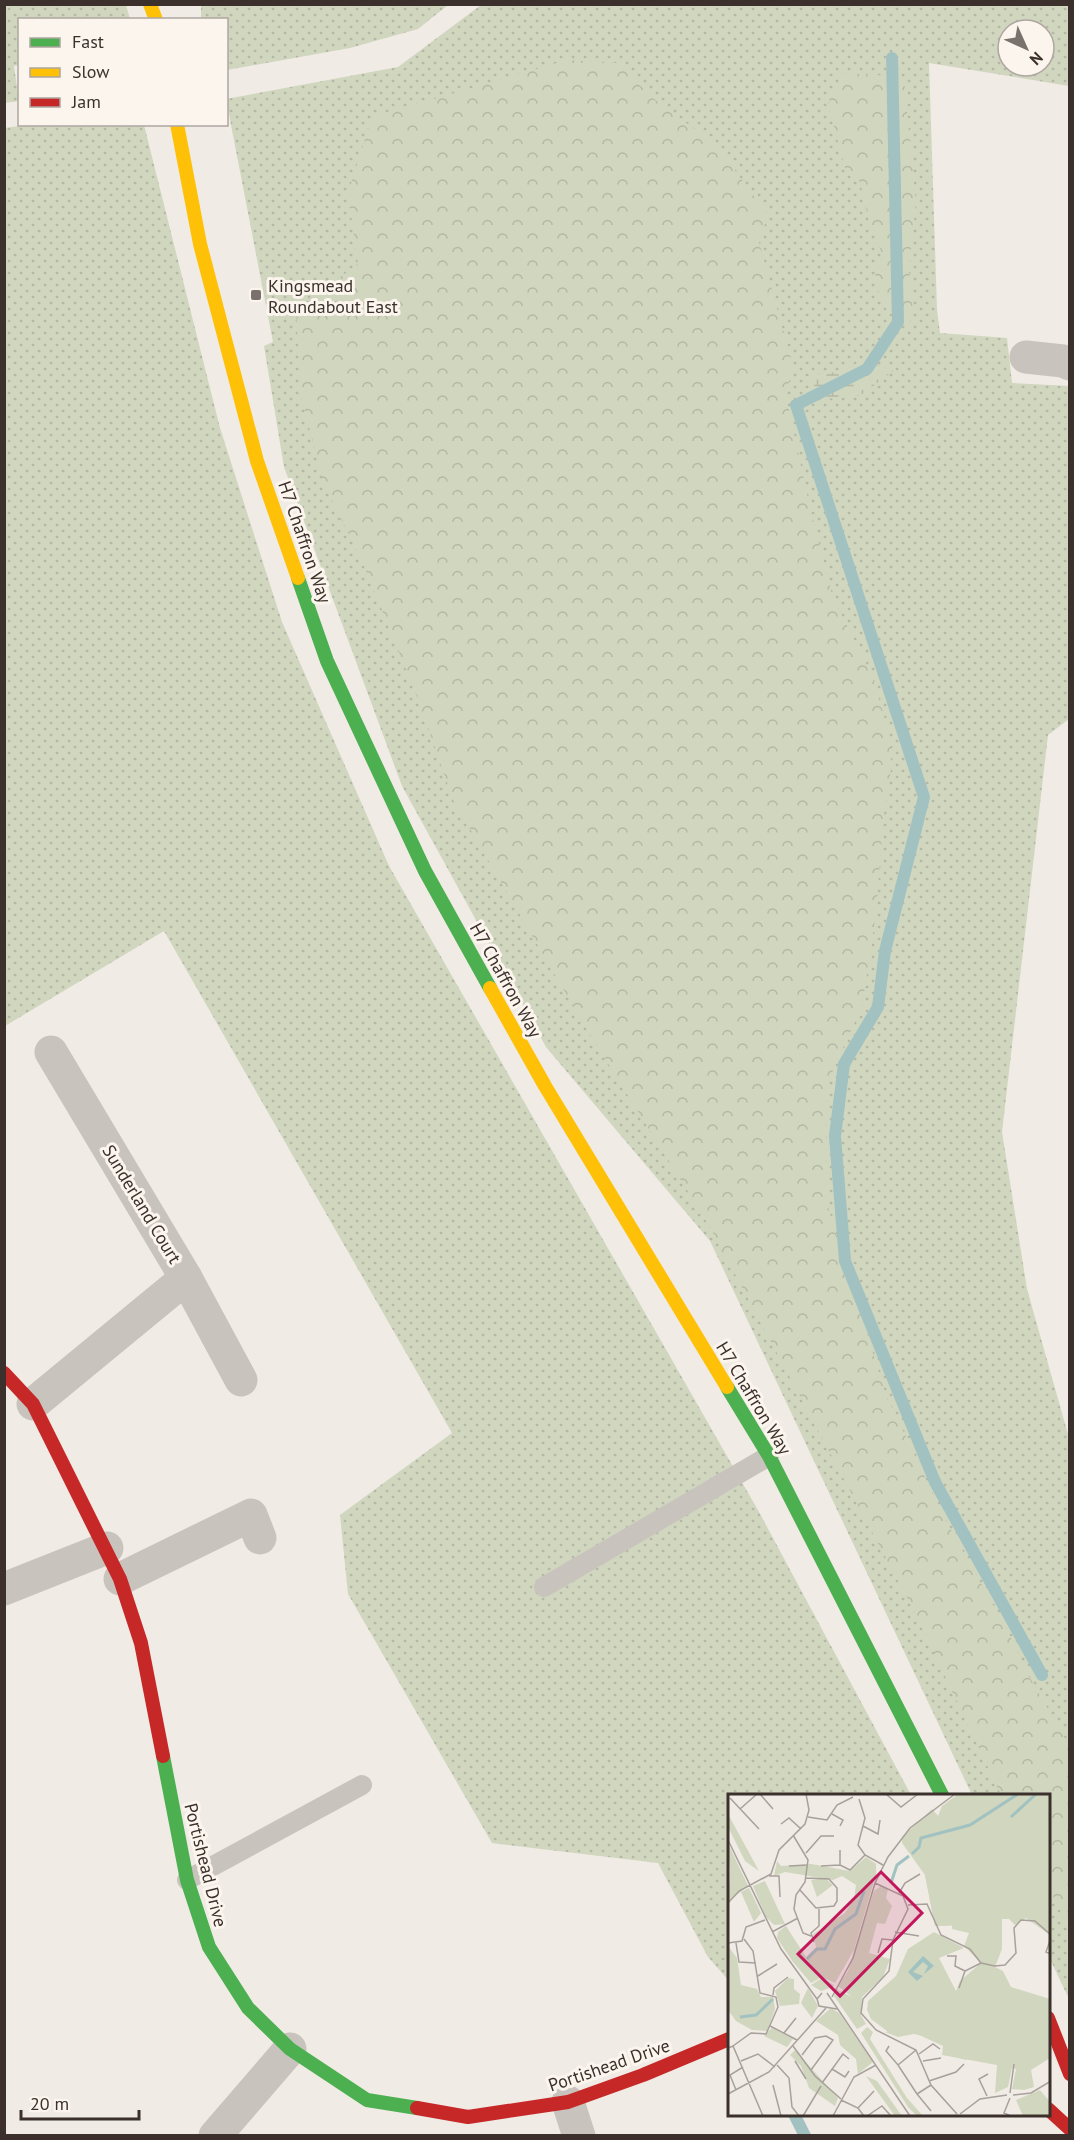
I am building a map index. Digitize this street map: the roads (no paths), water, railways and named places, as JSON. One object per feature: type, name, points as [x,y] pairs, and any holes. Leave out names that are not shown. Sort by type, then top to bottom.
[{"type":"street","points":[[150,4],[157,18]]},
{"type":"street","name":"H7 Chaffron Way","points":[[177,126],[200,244],[257,461],[332,672],[425,871],[545,1086],[769,1456],[941,1794]]},
{"type":"street","points":[[1026,357],[1063,361],[1070,364]]},
{"type":"street","name":"Sunderland Court","points":[[33,1404],[186,1278],[51,1052]]},
{"type":"street","points":[[186,1278],[241,1380]]},
{"type":"street","name":"Portishead Drive","points":[[4,1373],[33,1404],[71,1484],[107,1548],[120,1579],[141,1643],[187,1880],[208,1947],[248,2008],[290,2049],[367,2100],[468,2117],[568,2102],[643,2075],[728,2039]]},
{"type":"street","points":[[120,1579],[250,1515],[260,1538]]},
{"type":"street","points":[[4,1589],[107,1548]]},
{"type":"street","points":[[1050,2022],[1070,2074]]},
{"type":"street","points":[[1056,2036],[1070,2050]]},
{"type":"street","points":[[215,2136],[290,2049]]},
{"type":"street","points":[[568,2102],[579,2136]]},
{"type":"street","points":[[1050,2111],[1070,2129]]},
{"type":"lane","points":[[544,1587],[769,1456]]},
{"type":"lane","points":[[187,1880],[362,1785]]},
{"type":"waterway","points":[[892,58],[898,322],[867,369],[796,405],[924,797],[885,951],[878,1007],[844,1064],[835,1136],[845,1261],[935,1482],[1042,1675]]},
{"type":"waterway","points":[[795,2116],[805,2136]]},
{"type":"place","name":"Kingsmead Roundabout East","points":[[256,295]]}]
